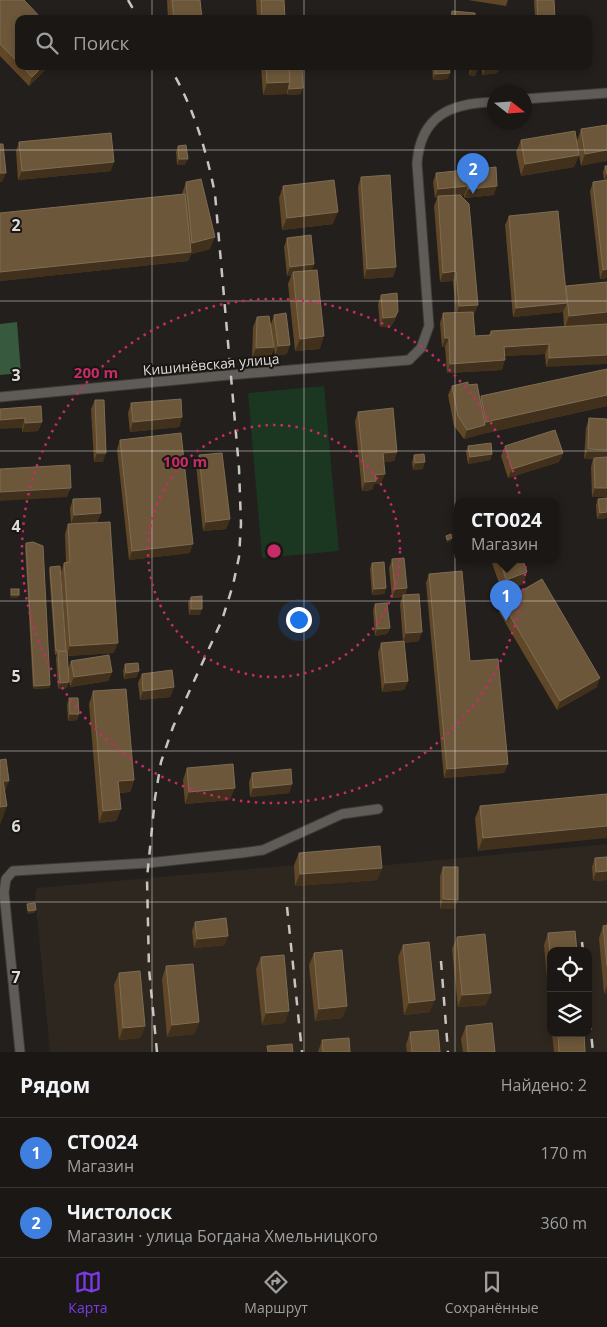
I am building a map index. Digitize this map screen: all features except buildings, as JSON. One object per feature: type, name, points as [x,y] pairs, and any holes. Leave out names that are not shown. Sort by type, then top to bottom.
[{"type":"street","points":[[532,98],[607,93]]},
{"type":"street","name":"Кишинёвская улица","points":[[0,396],[408,360],[420,348],[428,326],[417,163],[423,134],[436,119],[448,110],[487,102]]},
{"type":"street","points":[[20,1052],[4,892],[6,878],[13,871],[148,863],[263,850],[342,814],[378,809]]},
{"type":"shaded area","points":[[607,844],[607,1052],[50,1052],[35,894],[37,888],[376,858],[377,866]]},
{"type":"green space","points":[[17,322],[21,373],[0,375],[0,324]]},
{"type":"green space","points":[[324,386],[339,551],[262,558],[248,393]]},
{"type":"railway","points":[[128,0],[137,15]]},
{"type":"railway","points":[[157,1052],[149,969],[147,878],[155,798],[161,762],[173,727],[222,620],[233,585],[239,557],[241,524],[239,468],[215,194],[198,128],[185,96],[171,70]]},
{"type":"railway","points":[[287,907],[302,1052]]},
{"type":"railway","points":[[582,942],[583,947]]},
{"type":"railway","points":[[441,961],[448,1052]]},
{"type":"railway","points":[[591,1037],[593,1052]]},
{"type":"place","name":"Чистолоск","points":[[473,194]]},
{"type":"place","name":"СТО024","points":[[506,621]]}]
